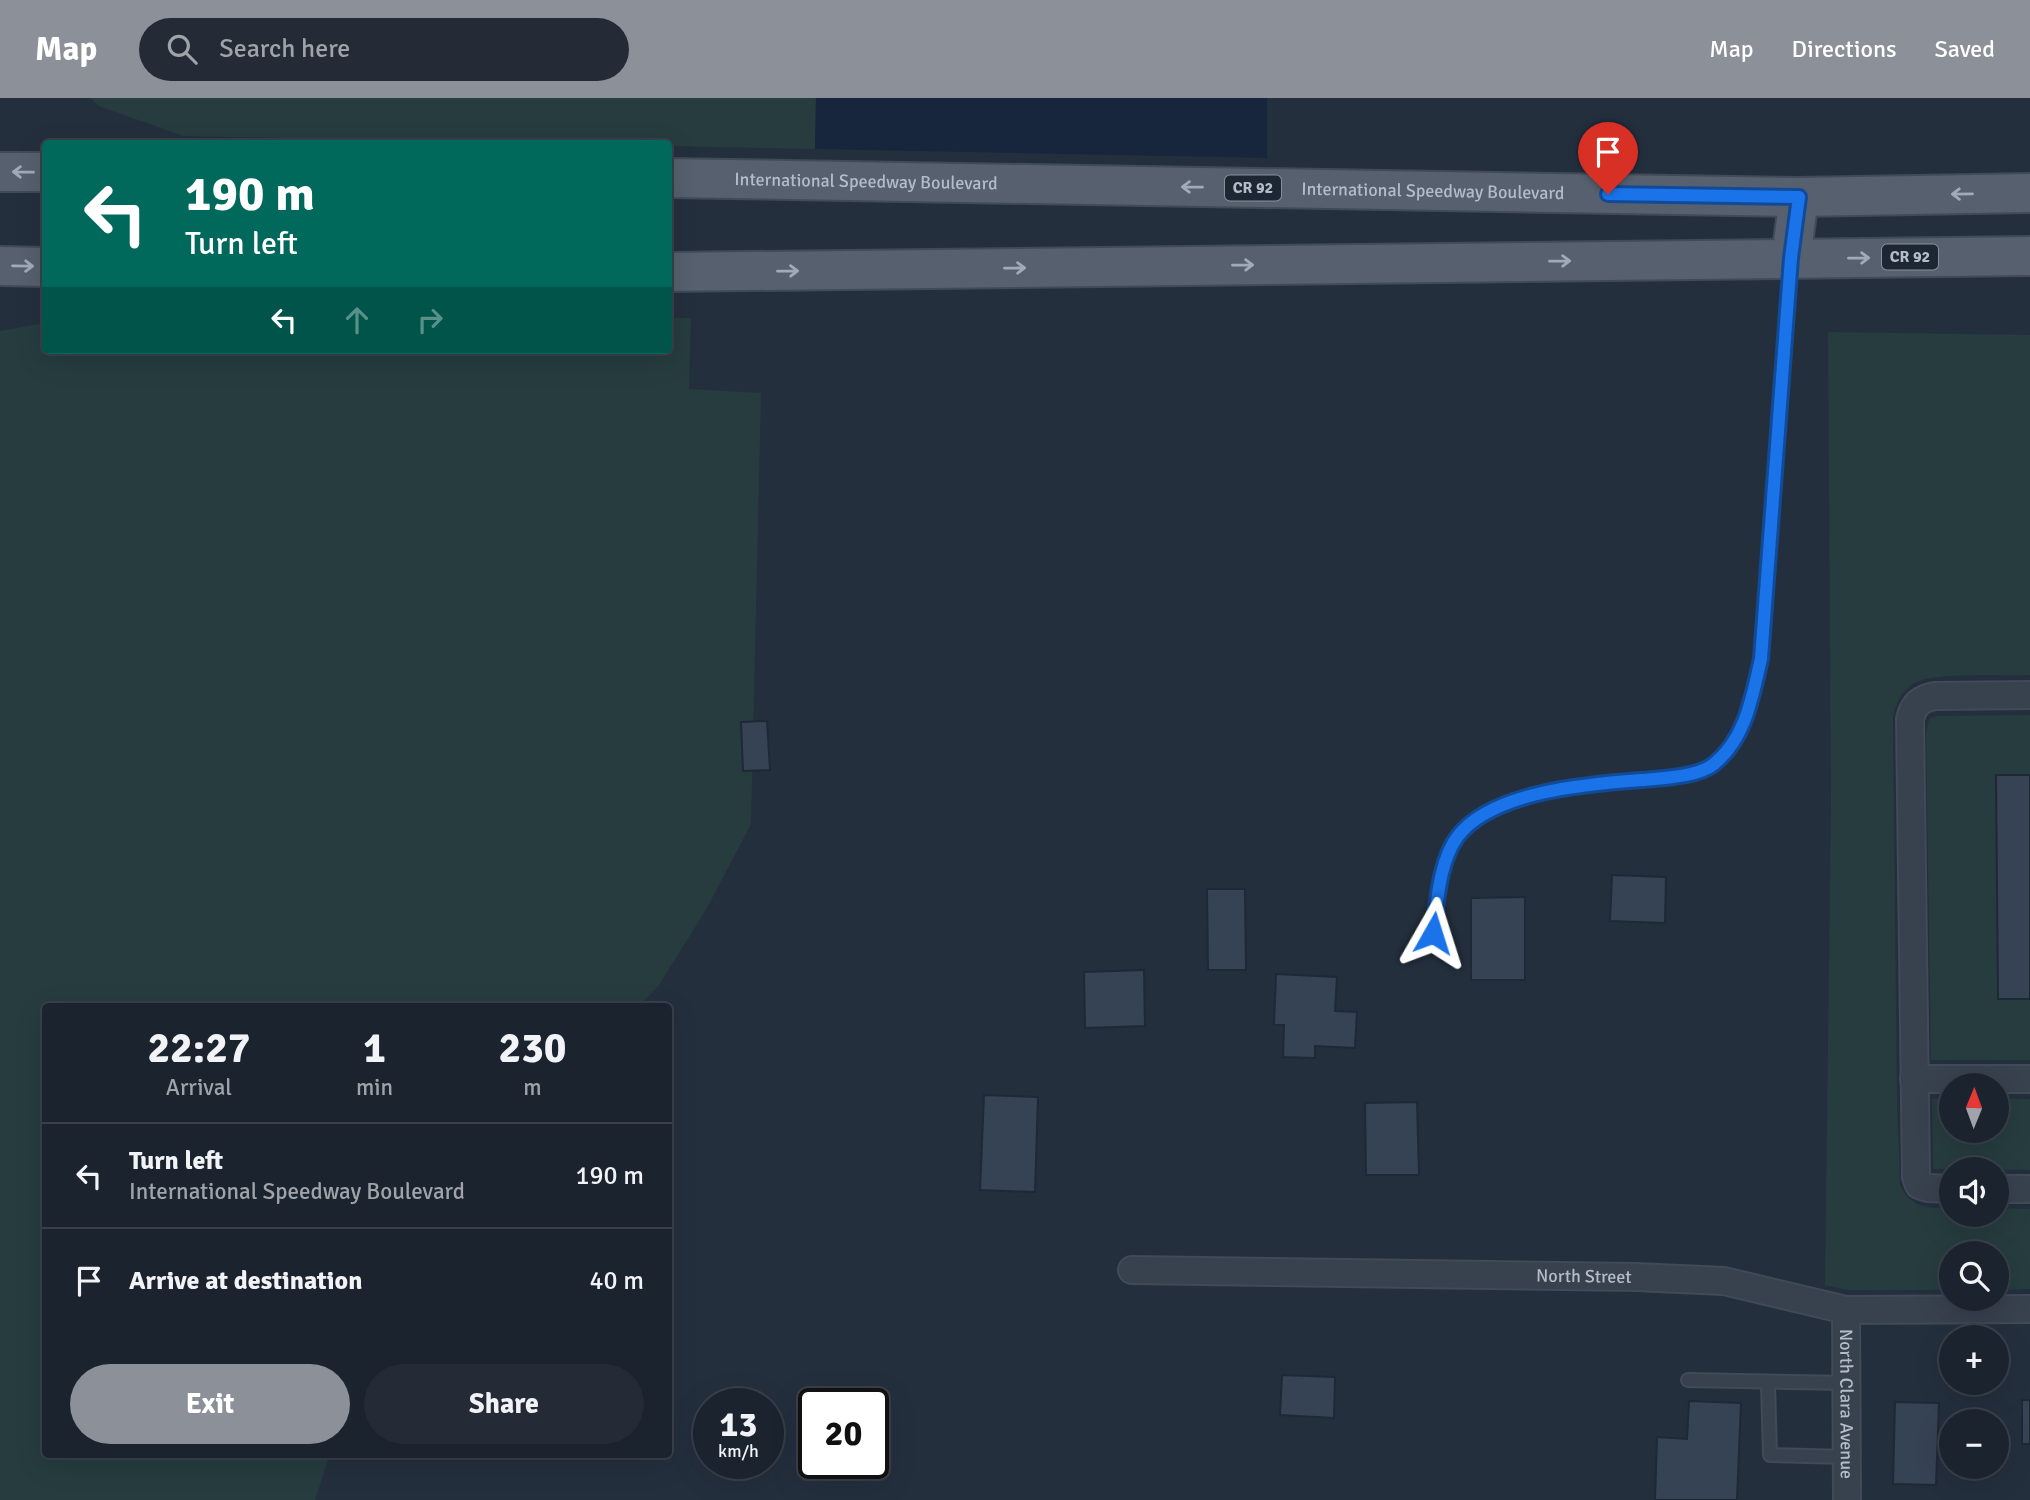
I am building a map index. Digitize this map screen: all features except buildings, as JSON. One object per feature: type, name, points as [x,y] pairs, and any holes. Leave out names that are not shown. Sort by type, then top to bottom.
[{"type":"main road","points":[[0,172],[42,172]]},
{"type":"main road","name":"International Speedway Boulevard","points":[[672,178],[1799,197],[2030,193]]},
{"type":"main road","points":[[1791,258],[1799,197]]},
{"type":"main road","name":"CR 92","points":[[672,272],[2030,256]]},
{"type":"main road","points":[[0,266],[42,267]]},
{"type":"street","points":[[1939,1188],[1919,1185],[1916,1177],[1909,734],[1914,707],[1923,699],[1935,696],[2030,695]]},
{"type":"street","points":[[1914,1079],[2030,1079]]},
{"type":"street","points":[[2009,1189],[2030,1189]]},
{"type":"street","name":"North Street","points":[[1132,1270],[1724,1281],[1846,1310],[2030,1309]]},
{"type":"street","name":"North Clara Avenue","points":[[1846,1310],[1847,1500]]},
{"type":"lane","points":[[1433,933],[1440,877],[1457,837],[1479,817],[1527,796],[1599,783],[1675,777],[1712,765],[1732,744],[1748,714],[1761,659],[1791,258]]},
{"type":"lane","points":[[1688,1380],[1846,1383]]},
{"type":"lane","points":[[1768,1383],[1770,1455],[1847,1457]]},
{"type":"green space","points":[[91,98],[816,98],[815,149],[672,146],[672,140],[379,140],[183,136],[99,106]]},
{"type":"green space","points":[[672,318],[691,318],[689,389],[761,393],[751,824],[707,908],[659,985],[643,1003],[42,1003],[42,1458],[329,1458],[315,1500],[0,1500],[0,331],[42,324],[42,354],[672,354]]},
{"type":"green space","points":[[1828,332],[2030,335],[2030,675],[1968,675],[1920,681],[1904,692],[1893,718],[1900,1185],[1904,1193],[1915,1202],[1939,1207],[1939,1227],[2009,1227],[2009,1208],[2030,1209],[2030,1289],[2009,1290],[2009,1241],[1939,1241],[1939,1290],[1847,1290],[1825,1285],[1831,802]]},
{"type":"green space","points":[[2030,715],[2030,1060],[1931,1060],[1926,735],[1929,719],[1937,716]]},
{"type":"green space","points":[[1932,1099],[1939,1099],[1939,1143],[2009,1143],[2009,1099],[2030,1099],[2030,1170],[2009,1170],[2009,1157],[1939,1157],[1939,1169],[1933,1169]]},
{"type":"water","points":[[816,98],[1267,98],[1267,158],[815,149]]},
{"type":"route","points":[[1433,933],[1440,877],[1457,837],[1479,817],[1527,796],[1599,783],[1675,777],[1712,765],[1732,744],[1748,714],[1761,659],[1791,258],[1799,197],[1608,194]]}]
